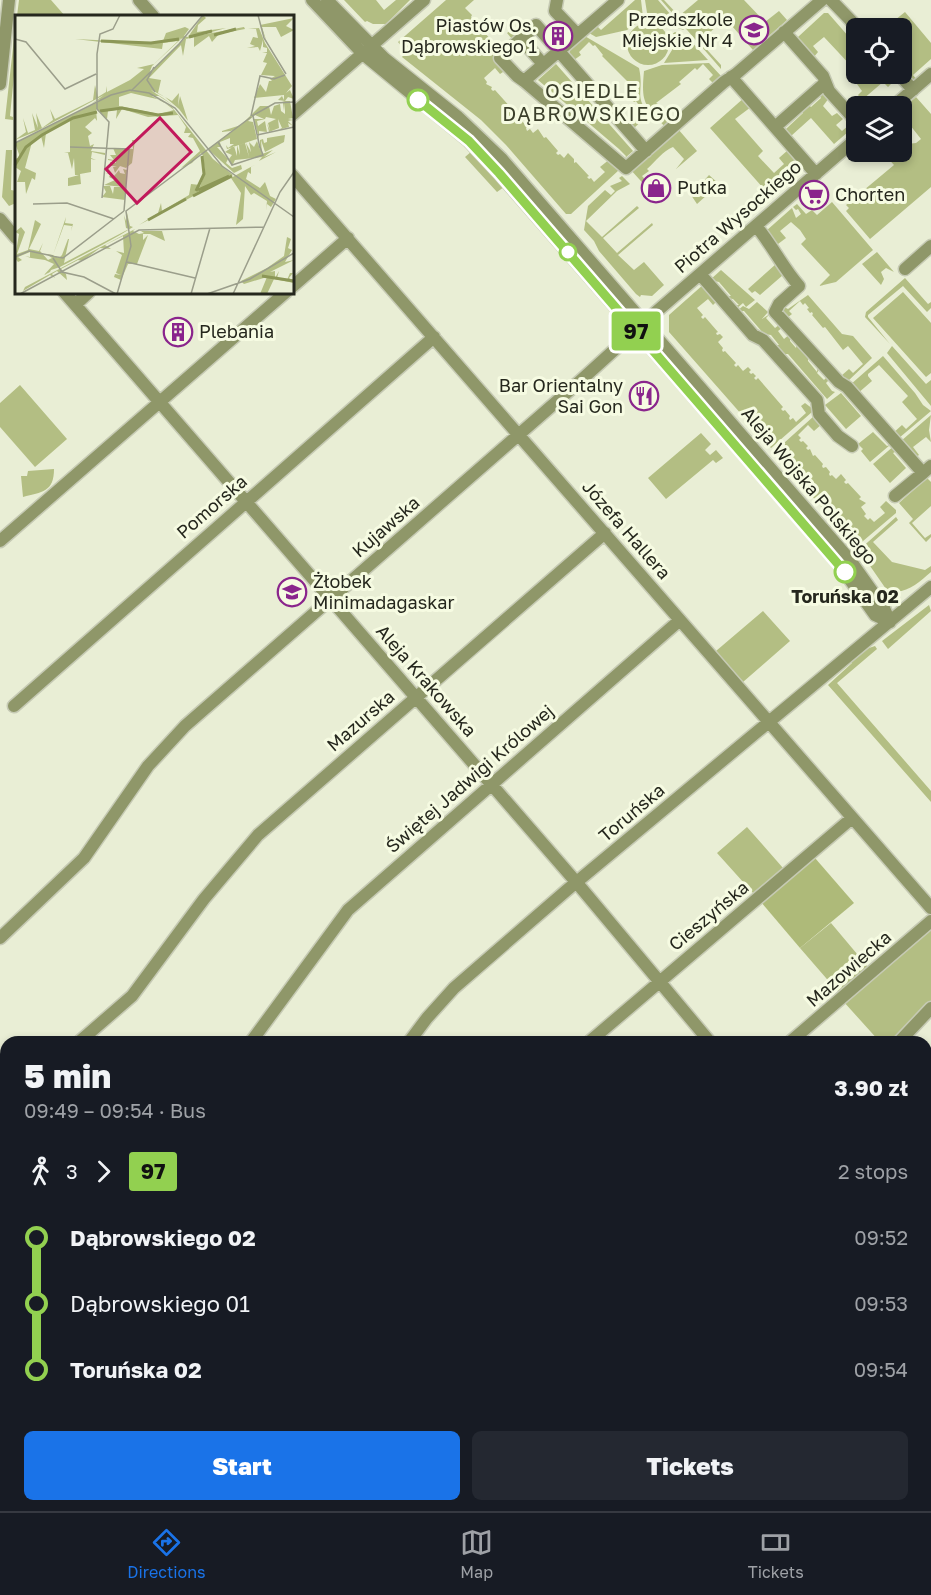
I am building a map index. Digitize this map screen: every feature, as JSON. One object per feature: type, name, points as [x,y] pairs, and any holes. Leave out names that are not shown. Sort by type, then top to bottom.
[{"type":"street","points":[[0,84],[9,0]]},
{"type":"street","points":[[139,0],[152,15]]},
{"type":"street","name":"Aleja Wojska Polskiego","points":[[312,0],[469,141],[850,560],[884,608],[890,622]]},
{"type":"street","name":"Aleja Wojska Polskiego","points":[[327,0],[367,50]]},
{"type":"street","points":[[294,113],[424,0]]},
{"type":"street","points":[[557,0],[555,11],[577,34]]},
{"type":"street","points":[[524,81],[618,0]]},
{"type":"street","points":[[646,151],[536,25],[500,58],[517,76],[626,168],[646,151],[731,77],[822,0]]},
{"type":"street","points":[[831,0],[848,18]]},
{"type":"street","points":[[784,32],[823,76],[830,91],[846,109]]},
{"type":"street","points":[[521,39],[543,64]]},
{"type":"street","points":[[906,96],[931,74]]},
{"type":"street","points":[[731,77],[816,174]]},
{"type":"street","points":[[775,127],[825,83]]},
{"type":"street","points":[[907,84],[913,90]]},
{"type":"street","name":"Piotra Wysockiego","points":[[640,327],[846,148]]},
{"type":"street","name":"Józefa Hallera","points":[[294,178],[931,908]]},
{"type":"street","points":[[0,219],[10,235]]},
{"type":"street","points":[[756,226],[799,286],[779,304],[775,312],[839,382],[847,387],[927,470],[895,496]]},
{"type":"street","points":[[294,285],[348,238]]},
{"type":"street","points":[[904,269],[931,246]]},
{"type":"street","points":[[700,274],[753,335],[764,340],[817,400],[819,414],[838,436],[852,447]]},
{"type":"street","name":"Aleja Krakowska","points":[[66,294],[577,883],[705,1036]]},
{"type":"street","points":[[75,305],[87,294]]},
{"type":"street","points":[[0,541],[284,294]]},
{"type":"street","name":"Kujawska","points":[[0,938],[84,858],[96,844],[148,766],[185,726],[640,327]]},
{"type":"street","name":"Pomorska","points":[[14,706],[434,337]]},
{"type":"street","name":"Mazurska","points":[[87,1036],[136,991],[204,899],[258,835],[605,532]]},
{"type":"street","name":"Toruńska","points":[[414,1036],[454,988],[931,587]]},
{"type":"street","name":"Świętej Jadwigi Królowej","points":[[255,1036],[348,910],[680,620]]},
{"type":"street","name":"Cieszyńska","points":[[596,1036],[852,818]]},
{"type":"street","name":"Mazowiecka","points":[[797,1036],[931,921]]},
{"type":"street","points":[[905,1036],[931,1008]]},
{"type":"green space","points":[[19,0],[51,0],[64,15],[17,15]]},
{"type":"green space","points":[[344,0],[376,0],[384,10],[396,0],[410,0],[386,24],[373,24],[365,22]]},
{"type":"green space","points":[[446,0],[474,0],[465,8],[498,48],[502,48],[512,39],[507,33],[513,29],[519,36],[504,53],[503,72],[500,74],[495,68],[484,78],[486,84],[492,87],[493,91],[495,90],[520,118],[518,120],[527,127],[527,131],[530,129],[533,133],[538,129],[558,151],[556,153],[558,155],[564,158],[568,153],[574,159],[574,163],[576,162],[589,176],[587,177],[594,182],[605,172],[600,167],[610,159],[619,170],[571,214],[566,214],[481,120],[402,57],[406,52],[398,42]]},
{"type":"green space","points":[[635,0],[641,0],[643,17],[641,20],[627,30],[596,37],[589,33],[595,24],[601,30]]},
{"type":"green space","points":[[645,0],[658,0],[684,30],[648,19]]},
{"type":"green space","name":"Przedszkole Miejskie Nr 4","points":[[661,0],[664,0],[679,16],[698,0],[744,0],[765,22],[779,11],[787,20],[753,50],[725,18],[700,42],[721,65],[721,69]]},
{"type":"green space","points":[[905,12],[910,18],[898,18]]},
{"type":"green space","points":[[824,13],[828,13],[846,34],[846,61],[824,37],[813,46],[818,52],[813,58],[796,41]]},
{"type":"green space","points":[[912,20],[931,43],[931,59],[913,75],[917,80],[912,79]]},
{"type":"green space","points":[[648,23],[663,29],[669,44],[663,59],[648,65],[633,59],[627,44],[633,29]]},
{"type":"green space","points":[[15,30],[15,75],[10,116],[13,120],[5,119]]},
{"type":"green space","points":[[675,32],[688,38],[708,60],[664,63],[672,50],[671,35]]},
{"type":"green space","points":[[583,35],[639,68],[641,100],[655,121],[654,123],[647,116],[633,129],[630,125],[644,113],[636,101],[634,102],[629,96],[633,92],[629,83],[602,56],[595,45],[589,42],[579,52],[581,55],[574,60],[570,55],[570,49]]},
{"type":"green space","points":[[709,63],[722,77],[714,84],[709,79],[713,75],[703,64],[697,70],[695,68],[679,82],[681,84],[656,103],[658,104],[654,108],[663,119],[667,116],[672,122],[665,127],[648,108],[643,90],[644,71],[662,65]]},
{"type":"green space","points":[[556,64],[633,151],[625,158],[626,156],[619,149],[538,80]]},
{"type":"green space","points":[[857,84],[881,84],[867,96],[859,96],[862,91]]},
{"type":"green space","points":[[822,91],[829,98],[823,106],[832,116],[837,113],[843,119],[836,125],[842,131],[846,128],[846,134],[834,144],[811,118],[791,136],[812,163],[781,125],[786,129],[803,113],[802,106],[806,103],[811,107],[821,98],[818,93]]},
{"type":"green space","points":[[745,97],[751,107],[735,119],[763,151],[758,156],[774,173],[784,164],[779,158],[788,150],[806,168],[772,198],[710,128]]},
{"type":"green space","points":[[916,97],[931,114],[931,187],[870,239],[846,211],[849,208],[846,205],[894,165],[891,162],[912,162],[912,143],[921,139],[912,128],[912,100]]},
{"type":"green space","points":[[678,129],[697,151],[676,169],[684,159],[673,147],[669,149],[642,176],[652,187],[649,190],[630,169]]},
{"type":"green space","points":[[6,150],[12,150],[11,190],[15,191],[15,203],[9,206],[2,197]]},
{"type":"green space","points":[[472,151],[504,187],[497,192],[465,157]]},
{"type":"green space","points":[[709,175],[719,184],[697,204],[691,195]]},
{"type":"green space","points":[[622,176],[630,184],[617,191],[586,221],[602,237],[637,206],[639,208],[603,238],[617,253],[652,223],[653,225],[618,255],[634,270],[644,262],[664,285],[652,296],[641,295],[640,297],[636,294],[584,230],[588,206],[605,190],[611,195],[615,191],[610,186],[622,181],[619,178]]},
{"type":"green space","points":[[832,202],[873,250],[836,282],[819,286],[830,275],[801,244],[806,239],[800,230],[791,222],[780,231],[786,238],[778,244],[766,231],[792,208],[796,218],[801,214],[793,207],[797,204],[806,214],[812,210],[817,215]]},
{"type":"green space","points":[[877,252],[894,272],[886,268],[881,272],[884,279],[881,285],[862,264]]},
{"type":"green space","points":[[776,264],[783,275],[760,295],[755,291],[752,293],[748,289]]},
{"type":"green space","points":[[721,270],[755,300],[746,307],[743,303],[735,310],[731,306],[739,305],[733,299],[723,296],[731,296],[719,282],[710,280]]},
{"type":"green space","points":[[905,278],[928,304],[931,302],[931,308],[927,312],[903,286],[868,315],[890,344],[865,317],[866,312]]},
{"type":"green space","points":[[704,284],[718,300],[713,305],[708,299],[697,308],[703,315],[701,317],[703,319],[705,317],[718,332],[717,335],[720,334],[723,337],[718,342],[723,352],[725,351],[736,363],[734,365],[736,367],[738,365],[743,371],[748,367],[751,370],[749,372],[756,376],[754,378],[756,380],[758,378],[783,407],[781,409],[790,416],[790,420],[793,418],[796,422],[806,413],[801,406],[805,403],[813,409],[771,448],[669,332],[669,315]]},
{"type":"green space","points":[[903,292],[931,323],[931,373],[926,377],[873,318]]},
{"type":"green space","points":[[808,295],[842,334],[853,336],[872,358],[847,382],[841,376],[849,369],[853,373],[863,364],[848,346],[843,350],[812,315],[812,312],[810,313],[805,303],[803,305],[800,301],[789,311],[792,314],[787,318],[781,313],[784,307],[788,309]]},
{"type":"green space","points":[[757,302],[768,312],[762,319],[770,314],[766,318],[775,328],[779,325],[782,328],[778,331],[784,339],[790,334],[790,341],[796,348],[797,342],[808,354],[808,361],[817,372],[818,366],[817,373],[824,380],[828,376],[830,379],[826,383],[835,392],[827,399],[788,354],[780,354],[772,345],[779,345],[771,335],[764,334],[744,311],[737,311],[743,306],[749,309]]},
{"type":"green space","points":[[664,336],[852,552],[881,594],[663,338]]},
{"type":"green space","points":[[892,346],[926,384],[931,380],[931,406],[887,353]]},
{"type":"green space","points":[[883,356],[923,405],[931,411],[899,438],[892,434],[902,425],[906,429],[917,419],[902,402],[908,396],[879,365],[868,374],[872,381],[857,394],[850,385]]},
{"type":"green space","points":[[20,385],[67,439],[35,467],[0,427],[0,403]]},
{"type":"green space","points":[[841,393],[861,416],[846,429],[825,405]]},
{"type":"green space","points":[[931,415],[929,430],[931,442],[926,437],[913,447],[919,455],[913,459],[901,441]]},
{"type":"green space","points":[[814,416],[822,424],[814,431],[808,425],[798,435],[801,438],[799,440],[808,446],[806,448],[810,449],[813,456],[815,455],[823,464],[823,468],[826,467],[830,476],[836,479],[841,474],[846,480],[844,482],[848,483],[861,497],[859,499],[866,503],[861,507],[866,514],[864,516],[874,522],[885,513],[880,507],[886,501],[896,510],[896,513],[856,547],[774,452]]},
{"type":"green space","points":[[873,432],[887,446],[890,445],[870,462],[858,444]]},
{"type":"green space","points":[[701,433],[711,444],[705,450],[710,455],[716,450],[723,458],[716,463],[713,460],[666,499],[648,478]]},
{"type":"green space","points":[[895,445],[899,450],[893,453],[906,468],[890,483],[873,464]]},
{"type":"green space","points":[[54,469],[52,482],[46,490],[23,497],[21,476],[27,476],[28,471]]},
{"type":"green space","points":[[927,478],[931,482],[931,506],[912,523],[925,538],[931,534],[926,542],[909,523],[913,519],[899,503]]},
{"type":"green space","points":[[896,517],[898,520],[873,542],[892,562],[925,570],[931,566],[931,572],[910,588],[893,591],[886,589],[859,550]]},
{"type":"green space","points":[[929,605],[931,611],[888,649],[882,641]]},
{"type":"green space","points":[[763,611],[790,641],[743,682],[716,651]]},
{"type":"green space","points":[[875,646],[877,649],[837,683],[931,791],[931,802],[828,685],[863,650]]},
{"type":"green space","points":[[747,827],[783,868],[753,893],[717,853]]},
{"type":"green space","points":[[815,858],[854,903],[800,948],[761,902]]},
{"type":"green space","points":[[831,923],[868,967],[839,993],[800,948]]},
{"type":"green space","points":[[931,926],[931,1002],[899,1036],[875,1036],[843,1001]]},
{"type":"bus line","name":"97","points":[[418,100],[469,141],[499,173],[845,572]]},
{"type":"place","name":"Przedszkole Miejskie Nr 4","points":[[754,30]]},
{"type":"place","name":"Piastów Os. Dąbrowskiego 1","points":[[558,36]]},
{"type":"place","name":"Putka","points":[[656,188]]},
{"type":"place","name":"Chorten","points":[[814,195]]},
{"type":"place","name":"Plebania","points":[[178,332]]},
{"type":"place","name":"Bar Orientalny Sai Gon","points":[[644,396]]},
{"type":"place","name":"Toruńska 02","points":[[845,572]]},
{"type":"place","name":"Żłobek Minimadagaskar","points":[[292,592]]},
{"type":"district","name":"OSIEDLE DĄBROWSKIEGO","points":[[592,102]]}]
